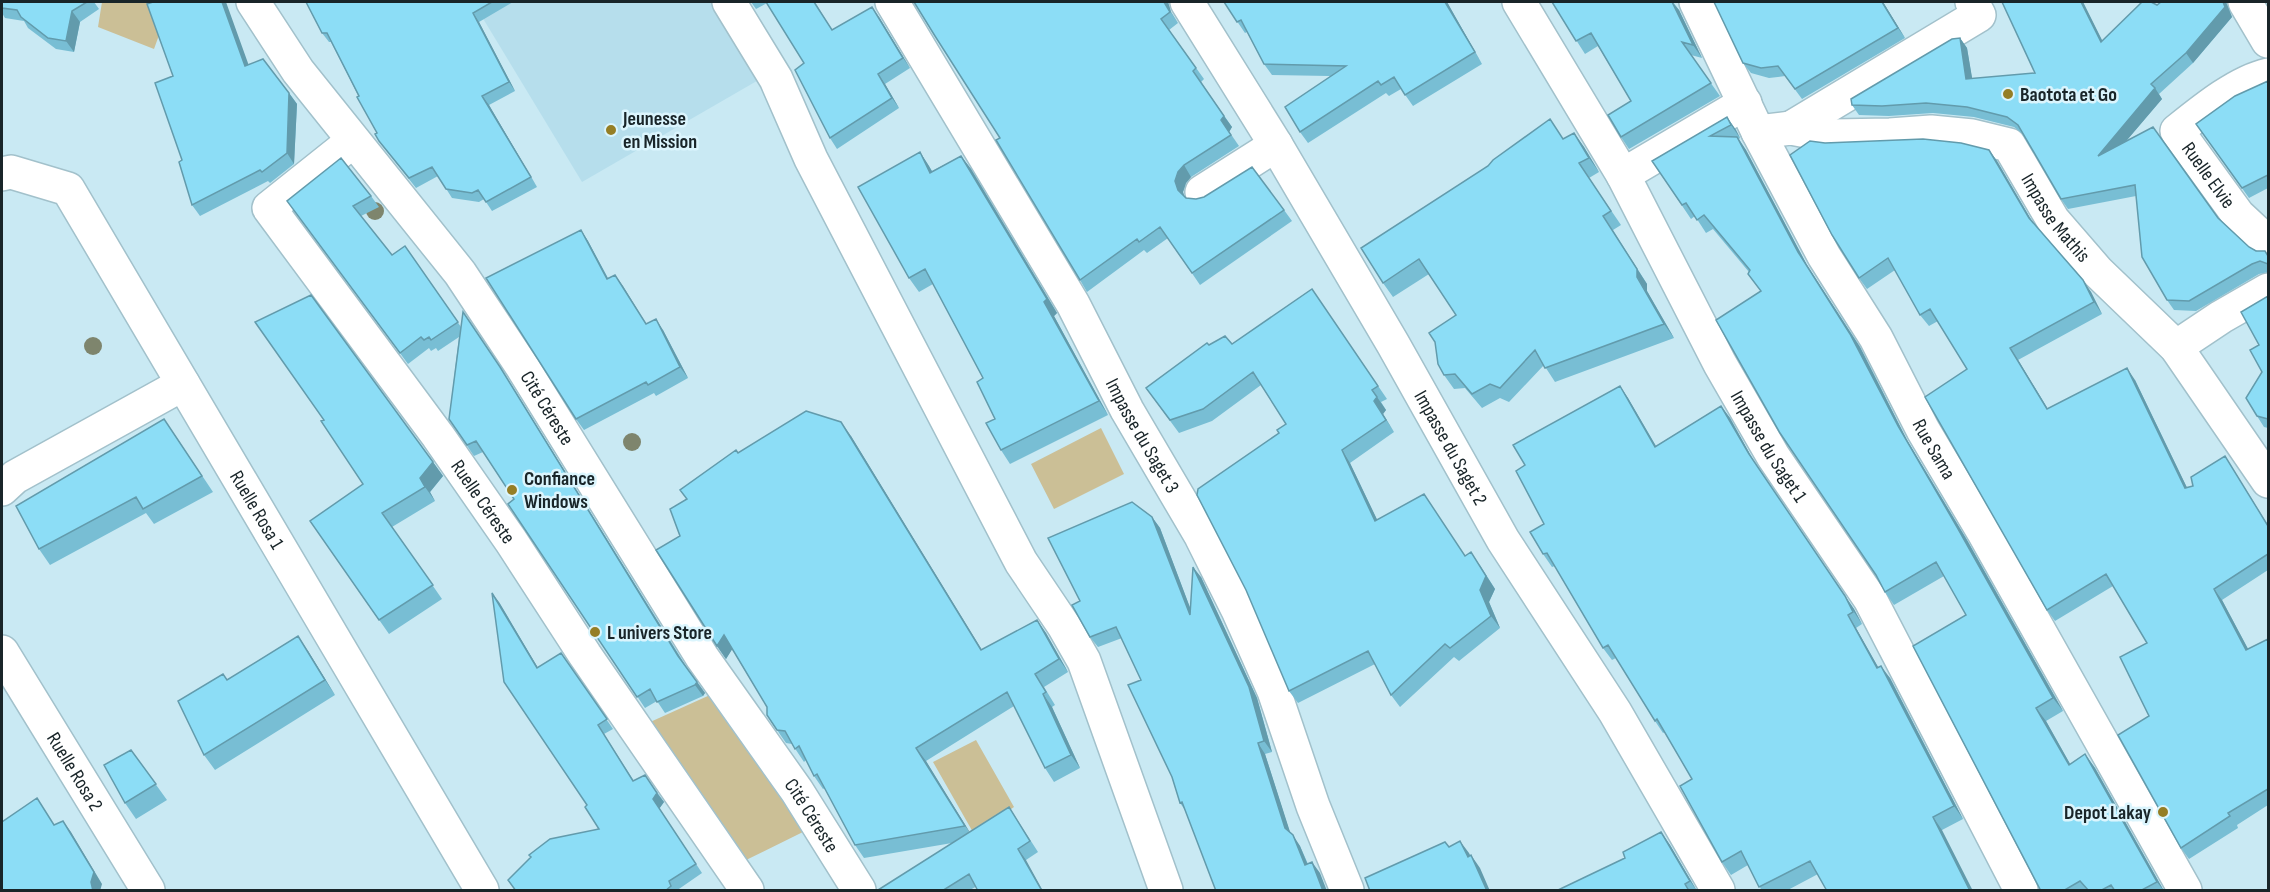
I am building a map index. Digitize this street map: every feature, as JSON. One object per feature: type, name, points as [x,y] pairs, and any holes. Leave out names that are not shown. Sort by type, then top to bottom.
[{"type":"street","name":"Cité Céreste","points":[[253,2],[298,71],[460,273],[523,368],[702,657],[797,791],[859,891]]},
{"type":"street","points":[[729,2],[776,79],[812,159],[1021,562],[1064,626],[1084,661],[1166,891]]},
{"type":"street","name":"Impasse du Saget 3","points":[[892,2],[1073,304],[1127,410],[1201,536],[1238,610],[1274,691],[1313,806],[1347,891]]},
{"type":"street","name":"Impasse du Saget 2","points":[[1187,2],[1276,145],[1393,344],[1503,540],[1615,712],[1718,891]]},
{"type":"street","name":"Impasse du Saget 1","points":[[1519,2],[1623,175],[1720,364],[1773,456],[1870,599],[2021,891]]},
{"type":"street","name":"Rue Sama","points":[[1696,2],[1758,132],[1824,256],[1876,338],[1923,430],[1983,531],[2185,891]]},
{"type":"street","points":[[2245,2],[2268,41]]},
{"type":"street","points":[[1791,128],[1985,6]]},
{"type":"street","name":"Ruelle Elvie","points":[[2268,75],[2256,77],[2210,106],[2177,131],[2238,214],[2268,243]]},
{"type":"street","points":[[1623,175],[1745,103]]},
{"type":"street","name":"Impasse Mathis","points":[[1758,132],[1791,128],[1833,136],[1930,132],[1972,136],[2009,145],[2053,220],[2098,272],[2176,347],[2268,481]]},
{"type":"street","name":"Ruelle Céreste","points":[[353,141],[269,208],[444,445],[747,891]]},
{"type":"street","points":[[1202,192],[1276,145]]},
{"type":"street","name":"Ruelle Rosa 1","points":[[2,174],[11,172],[68,189],[482,891]]},
{"type":"street","points":[[2176,347],[2221,317],[2268,290]]},
{"type":"street","points":[[2,489],[15,477],[183,384]]},
{"type":"street","name":"Ruelle Rosa 2","points":[[2,652],[148,891]]},
{"type":"shaded area","points":[[102,2],[171,2],[154,49],[98,27]]},
{"type":"shaded area","name":"Jeunesse en Mission","points":[[473,2],[742,2],[762,78],[582,182]]},
{"type":"shaded area","points":[[1101,428],[1124,474],[1054,509],[1031,464]]},
{"type":"shaded area","points":[[710,695],[805,831],[742,862],[648,723]]},
{"type":"shaded area","points":[[976,740],[1014,807],[974,834],[933,762]]},
{"type":"building","points":[[2,2],[87,2],[72,11],[66,41],[48,38],[21,17],[17,10],[2,8]]},
{"type":"building","points":[[153,2],[222,2],[245,66],[263,59],[289,93],[287,153],[262,172],[260,170],[192,205],[179,162],[182,160],[155,83],[173,76],[147,4]]},
{"type":"building","points":[[306,2],[492,2],[473,13],[509,82],[482,96],[531,177],[486,202],[478,190],[472,193],[446,189],[432,167],[409,178],[379,141],[327,33],[322,33]]},
{"type":"building","points":[[766,2],[814,2],[832,30],[872,7],[903,58],[878,74],[892,98],[830,138],[795,70],[804,63]]},
{"type":"building","points":[[914,2],[1164,2],[1170,12],[1161,19],[1196,68],[1193,71],[1224,116],[1221,120],[1231,135],[1184,165],[1175,181],[1178,190],[1186,198],[1204,197],[1252,167],[1284,210],[1192,273],[1160,227],[1139,242],[1137,239],[1080,280],[996,140],[1000,138]]},
{"type":"building","points":[[1224,2],[1445,2],[1475,52],[1405,95],[1394,77],[1381,85],[1378,81],[1300,132],[1285,107],[1346,66],[1264,64],[1241,20],[1237,22]]},
{"type":"building","points":[[1552,2],[1672,2],[1693,45],[1682,42],[1711,83],[1621,137],[1608,115],[1631,101],[1591,33],[1576,41]]},
{"type":"building","points":[[1714,2],[1882,2],[1898,28],[1795,89],[1778,66],[1761,68],[1743,63]]},
{"type":"building","points":[[2002,2],[2081,2],[2101,42],[2142,2],[2157,5],[2161,2],[2223,2],[2225,7],[2186,53],[2151,84],[2155,88],[2098,156],[2153,127],[2218,218],[2249,247],[2256,251],[2265,251],[2268,264],[2260,261],[2252,264],[2189,301],[2167,300],[2142,257],[2135,185],[2061,199],[2018,125],[2007,117],[1967,107],[1926,103],[1882,106],[1852,105],[1851,99],[1952,39],[1960,38],[1966,79],[2035,73]]},
{"type":"building","points":[[2268,81],[2268,175],[2242,188],[2196,124],[2235,96]]},
{"type":"building","points":[[1727,117],[1731,125],[1710,136],[1737,137],[1798,252],[1850,334],[1898,426],[2053,698],[2036,708],[2069,765],[2085,754],[2157,882],[2140,891],[2115,891],[2111,885],[2100,891],[2089,891],[2080,881],[2063,891],[2041,891],[1913,646],[1966,615],[1936,562],[1885,592],[1876,575],[1780,433],[1716,320],[1761,291],[1748,274],[1750,270],[1704,215],[1697,220],[1686,203],[1682,205],[1652,161]]},
{"type":"building","points":[[1550,119],[1563,139],[1574,133],[1589,158],[1579,163],[1611,211],[1603,216],[1637,269],[1637,277],[1664,324],[1545,368],[1535,350],[1500,388],[1490,384],[1472,394],[1455,374],[1444,375],[1438,364],[1435,342],[1429,333],[1456,315],[1419,259],[1383,283],[1361,248],[1488,166]]},
{"type":"building","points":[[1923,139],[1961,143],[1989,150],[2029,218],[2083,280],[2094,302],[2010,348],[2047,409],[2127,368],[2185,488],[2193,486],[2191,477],[2225,456],[2268,526],[2268,554],[2214,589],[2246,650],[2268,639],[2268,789],[2228,813],[2230,816],[2181,848],[2118,735],[2149,716],[2120,657],[2147,643],[2106,574],[2047,610],[1925,397],[1967,369],[1930,309],[1920,315],[1888,258],[1859,278],[1832,235],[1790,155],[1810,141],[1825,143]]},
{"type":"building","points":[[920,152],[930,173],[961,156],[1047,299],[1044,302],[1099,401],[1001,450],[986,423],[995,419],[977,382],[983,378],[925,269],[909,278],[858,187]]},
{"type":"building","points":[[341,158],[371,196],[353,206],[392,255],[405,246],[458,322],[431,340],[429,337],[424,340],[421,337],[400,353],[287,201]]},
{"type":"building","points":[[581,230],[607,279],[615,275],[646,324],[656,319],[680,367],[576,419],[486,278]]},
{"type":"building","points":[[1312,289],[1378,386],[1372,390],[1377,397],[1374,401],[1386,420],[1342,450],[1375,521],[1424,494],[1465,556],[1471,552],[1486,576],[1480,590],[1491,616],[1450,648],[1445,644],[1391,695],[1368,651],[1289,691],[1246,590],[1197,495],[1198,489],[1279,433],[1277,430],[1286,424],[1253,372],[1203,409],[1170,420],[1146,388],[1207,343],[1209,345],[1225,336],[1232,344]]},
{"type":"building","points":[[311,295],[433,462],[420,478],[425,487],[382,513],[433,585],[379,620],[310,521],[363,484],[321,421],[324,420],[255,322]]},
{"type":"building","points":[[2268,296],[2268,419],[2257,416],[2246,398],[2262,372],[2250,350],[2259,345],[2241,312]]},
{"type":"building","points":[[463,312],[500,367],[678,656],[697,682],[695,685],[657,702],[650,689],[637,697],[508,504],[514,499],[476,441],[467,445],[449,419]]},
{"type":"building","points":[[1620,386],[1655,447],[1721,406],[1749,454],[1845,596],[1853,612],[1848,615],[1877,668],[1881,666],[1954,806],[1933,817],[1970,891],[1827,891],[1810,861],[1759,887],[1741,851],[1722,862],[1680,786],[1692,779],[1657,719],[1655,721],[1608,645],[1603,648],[1547,553],[1543,554],[1530,532],[1544,524],[1516,471],[1525,465],[1513,445]]},
{"type":"building","points":[[806,411],[841,422],[981,650],[1037,620],[1059,659],[1035,674],[1046,692],[1043,694],[1071,755],[1045,768],[1007,692],[916,748],[965,826],[855,845],[817,774],[814,776],[799,746],[795,749],[785,731],[777,730],[767,715],[767,707],[724,635],[717,646],[656,550],[680,536],[670,509],[687,499],[680,490],[736,450],[738,453]]},
{"type":"building","points":[[164,419],[202,476],[143,509],[136,497],[39,549],[16,506]]},
{"type":"building","points":[[1132,502],[1152,517],[1190,615],[1193,567],[1249,687],[1264,741],[1258,743],[1285,828],[1293,835],[1305,865],[1312,862],[1323,891],[1216,891],[1182,802],[1180,803],[1172,777],[1128,685],[1141,680],[1116,627],[1090,637],[1072,605],[1080,601],[1048,538]]},
{"type":"building","points":[[492,593],[537,668],[561,653],[607,719],[598,725],[633,781],[645,775],[657,793],[653,799],[696,864],[669,881],[671,886],[665,891],[516,891],[508,880],[531,857],[529,855],[550,839],[599,829],[585,807],[587,805],[504,682]]},
{"type":"building","points":[[298,636],[325,680],[204,755],[178,701],[223,674],[227,680]]},
{"type":"building","points":[[131,750],[156,784],[125,803],[104,765]]},
{"type":"building","points":[[37,798],[54,825],[63,821],[94,872],[91,882],[93,891],[2,891],[2,822]]},
{"type":"building","points":[[1009,807],[1030,841],[1018,849],[1042,891],[978,891],[969,874],[942,891],[878,891],[878,890]]},
{"type":"building","points":[[1661,832],[1690,881],[1685,884],[1689,891],[1556,891],[1625,858],[1623,852]]},
{"type":"building","points":[[1460,841],[1468,857],[1471,855],[1487,891],[1370,891],[1365,878],[1445,842],[1449,847]]},
{"type":"place","name":"Baotota et Go","points":[[2008,94]]},
{"type":"place","name":"Jeunesse en Mission","points":[[611,130]]},
{"type":"place","name":"Confiance Windows","points":[[512,490]]},
{"type":"place","name":"L univers Store","points":[[595,632]]},
{"type":"place","name":"Depot Lakay","points":[[2163,812]]}]
